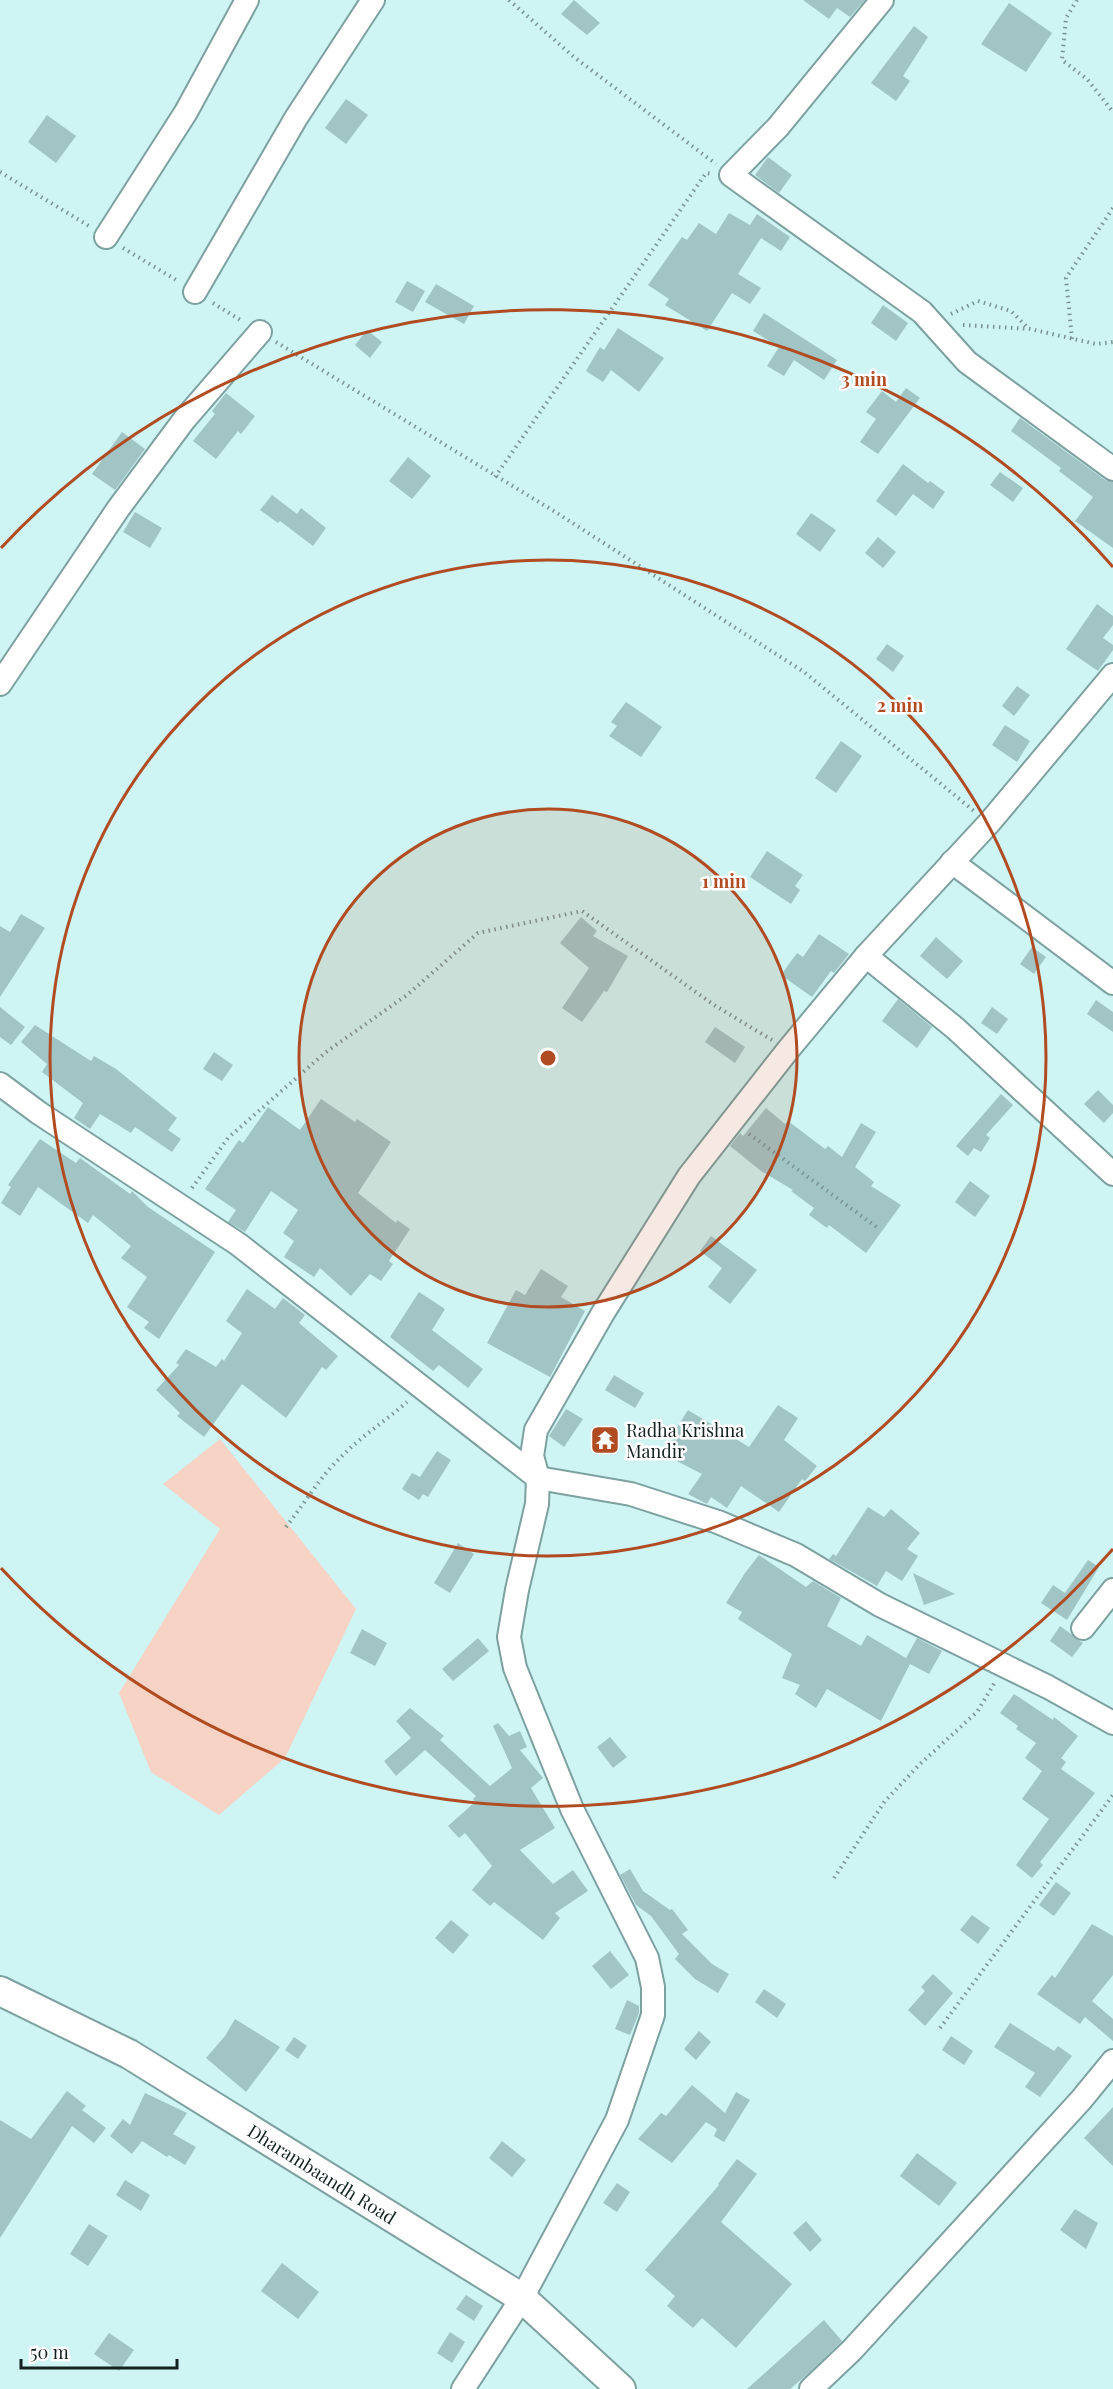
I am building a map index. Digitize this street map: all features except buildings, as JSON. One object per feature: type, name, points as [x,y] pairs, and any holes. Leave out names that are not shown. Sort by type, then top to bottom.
[{"type":"main road","name":"Dharambaandh Road","points":[[0,1991],[129,2054],[522,2298],[621,2389]]},
{"type":"street","points":[[106,237],[186,112],[247,0]]},
{"type":"street","points":[[195,292],[296,118],[373,0]]},
{"type":"street","points":[[882,0],[778,128],[731,175],[922,312],[967,362],[1113,469]]},
{"type":"street","points":[[0,684],[124,500],[184,420],[260,332]]},
{"type":"street","points":[[463,2389],[522,2298],[617,2120],[653,2015],[653,1987],[647,1959],[572,1809],[515,1668],[509,1637],[517,1590],[537,1504],[538,1478],[532,1455],[536,1430],[603,1313],[683,1186],[732,1121],[866,956],[989,823],[1113,675]]},
{"type":"street","points":[[952,862],[1113,983]]},
{"type":"street","points":[[866,956],[955,1028],[1113,1174]]},
{"type":"street","points":[[0,1084],[39,1113],[238,1244],[538,1478],[631,1494],[718,1522],[796,1555],[880,1605],[1048,1687],[1113,1723]]},
{"type":"street","points":[[1083,1628],[1113,1590]]},
{"type":"street","points":[[810,2389],[852,2350],[1081,2100],[1113,2061]]},
{"type":"path","points":[[509,0],[574,57],[731,175]]},
{"type":"path","points":[[1077,0],[1066,18],[1062,60],[1087,79],[1113,112]]},
{"type":"path","points":[[0,171],[556,513],[804,672],[989,823]]},
{"type":"path","points":[[495,477],[706,173],[731,175]]},
{"type":"path","points":[[1072,339],[1066,278],[1113,208]]},
{"type":"path","points":[[931,323],[978,301],[1011,311],[1030,329]]},
{"type":"path","points":[[931,323],[1030,329],[1096,344],[1113,342]]},
{"type":"path","points":[[180,1206],[228,1138],[326,1052],[407,995],[478,933],[582,910],[714,1005],[788,1050]]},
{"type":"path","points":[[732,1121],[878,1228]]},
{"type":"path","points":[[285,1527],[314,1487],[339,1459],[422,1387]]},
{"type":"path","points":[[834,1878],[885,1801],[976,1712],[1004,1666]]},
{"type":"path","points":[[939,2028],[1113,1794]]},
{"type":"shaded area","points":[[220,1439],[356,1609],[285,1758],[219,1815],[151,1772],[119,1693],[220,1529],[163,1484]]},
{"type":"place","name":"Radha Krishna Mandir","points":[[605,1440]]}]
